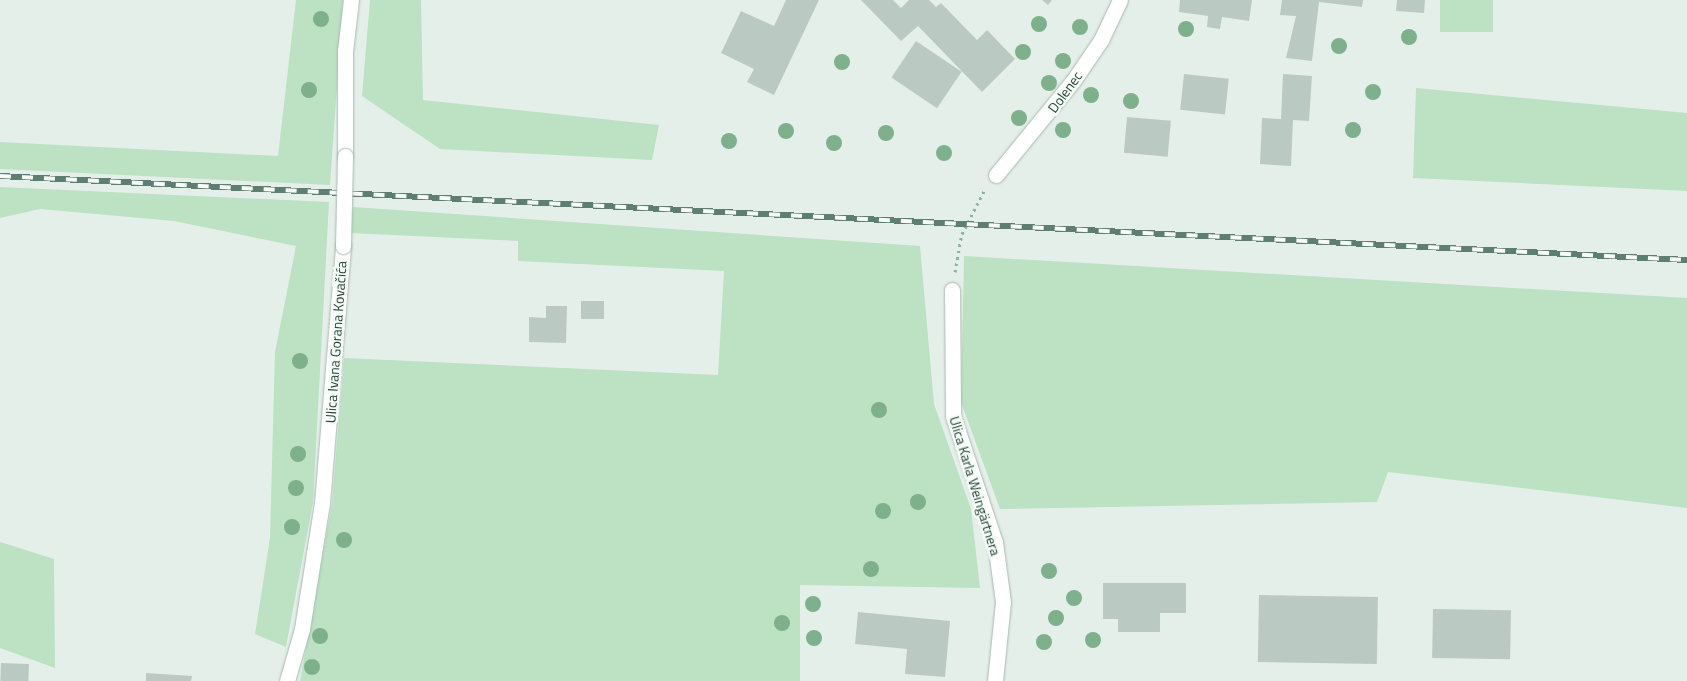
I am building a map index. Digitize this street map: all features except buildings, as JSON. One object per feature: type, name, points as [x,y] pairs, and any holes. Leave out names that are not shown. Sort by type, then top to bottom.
[{"type":"street","name":"Ulica Ivana Gorana Kovačića","points":[[287,681],[302,629],[322,503],[343,246],[346,51],[351,0]]},
{"type":"street","name":"Dolenec","points":[[996,175],[1073,81],[1101,40],[1120,0]]},
{"type":"street","name":"Ulica Karla Weingärtnera","points":[[952,290],[953,416],[995,542],[1003,602],[995,681]]},
{"type":"path","points":[[952,290],[962,234],[996,175]]},
{"type":"green space","points":[[296,0],[343,0],[330,185],[0,169],[0,142],[278,156]]},
{"type":"green space","points":[[370,0],[421,0],[423,100],[659,125],[652,160],[440,149],[362,96]]},
{"type":"green space","points":[[1440,0],[1493,0],[1493,32],[1440,32]]},
{"type":"green space","points":[[1416,88],[1687,113],[1687,191],[1413,178]]},
{"type":"green space","points":[[0,187],[329,202],[313,502],[286,647],[255,634],[270,538],[275,352],[296,246],[174,221],[40,209],[0,218]]},
{"type":"green space","points":[[353,207],[920,246],[934,404],[971,509],[980,588],[800,585],[800,681],[300,681],[332,504],[344,358],[718,375],[724,271],[518,261],[518,241],[350,233]]},
{"type":"green space","points":[[964,256],[1687,298],[1687,508],[1388,472],[1377,502],[1000,509],[961,402]]},
{"type":"green space","points":[[0,542],[54,559],[55,668],[0,648]]},
{"type":"railway","points":[[0,176],[1687,260]]}]
